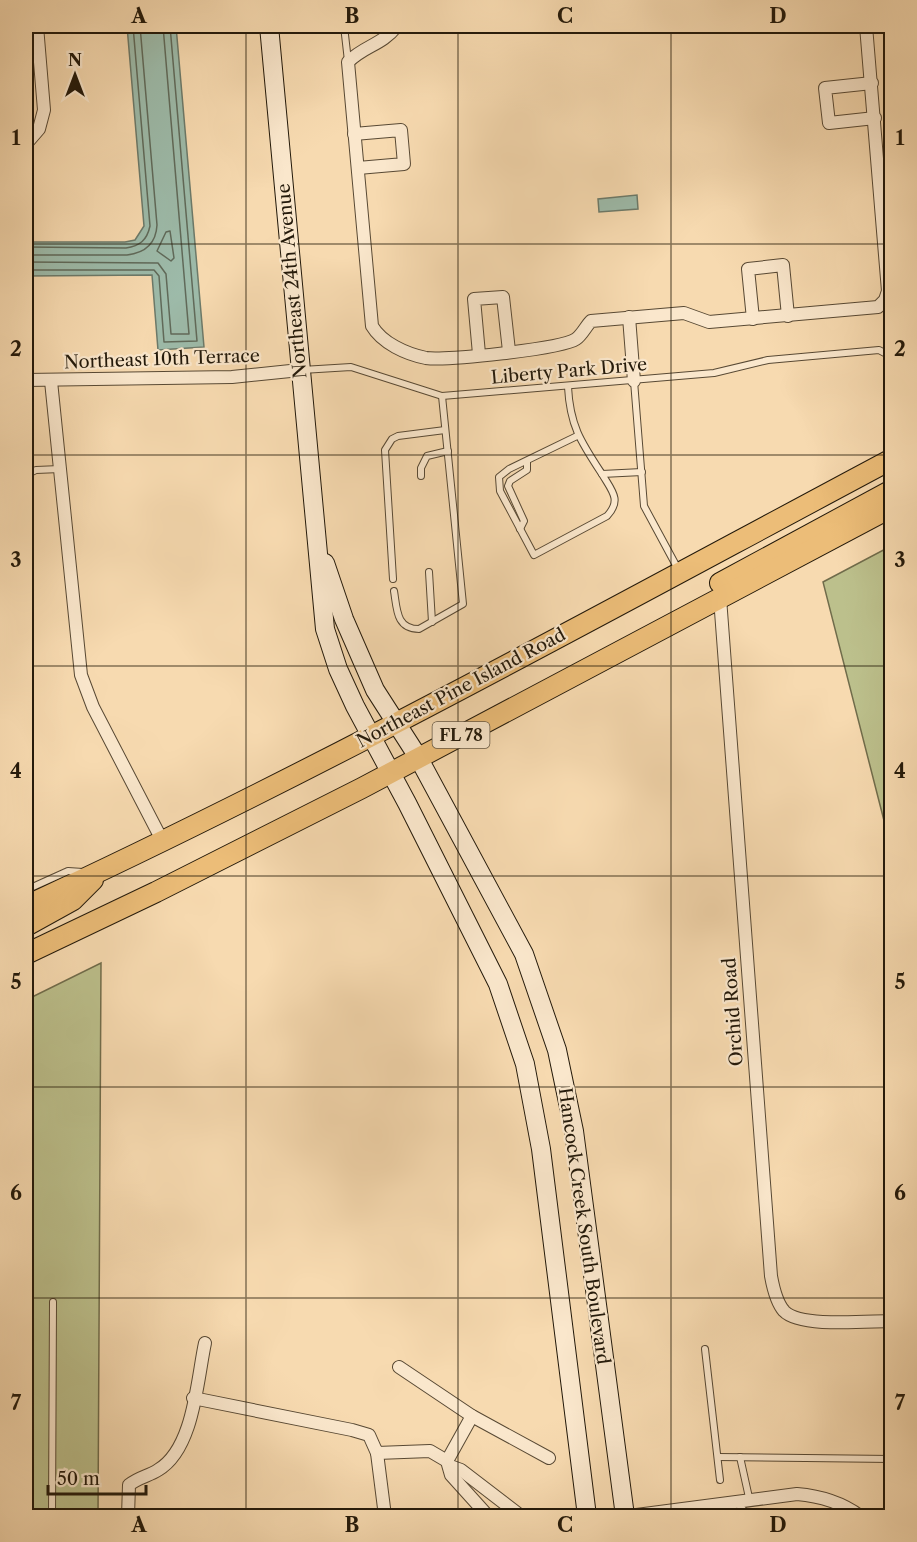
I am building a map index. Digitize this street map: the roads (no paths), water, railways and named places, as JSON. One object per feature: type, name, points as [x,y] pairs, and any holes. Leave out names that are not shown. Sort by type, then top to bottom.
[{"type":"main road","name":"Northeast Pine Island Road","points":[[26,906],[163,842],[397,722],[891,459]]},
{"type":"main road","points":[[635,643],[668,611],[891,490]]},
{"type":"main road","name":"FL 78","points":[[26,954],[156,892],[390,772],[891,507]]},
{"type":"main road","points":[[26,926],[73,900],[98,872]]},
{"type":"street","points":[[26,144],[39,129],[44,110],[37,26]]},
{"type":"street","name":"Northeast 24th Avenue","points":[[269,26],[324,619],[330,650],[355,706],[371,735]]},
{"type":"street","points":[[397,26],[386,40],[358,51],[348,62],[354,134],[372,326],[377,335],[388,344],[426,358],[551,346],[576,339],[591,321],[684,313],[709,322],[878,307],[885,300],[887,280],[866,26]]},
{"type":"street","points":[[872,83],[825,88],[829,123],[875,118]]},
{"type":"street","points":[[354,134],[401,130],[404,164],[358,168]]},
{"type":"street","points":[[753,319],[748,269],[783,265],[788,316]]},
{"type":"street","points":[[479,354],[474,299],[503,297],[509,351]]},
{"type":"street","points":[[629,317],[634,381]]},
{"type":"street","name":"Northeast 10th Terrace","points":[[26,380],[232,377],[300,370]]},
{"type":"street","points":[[51,381],[81,675],[93,708],[163,842]]},
{"type":"street","name":"Northeast 24th Avenue","points":[[316,536],[344,619],[375,690],[397,722]]},
{"type":"street","name":"Orchid Road","points":[[720,598],[770,1259],[775,1294],[785,1312],[802,1320],[891,1321]]},
{"type":"street","name":"Hancock Creek South Boulevard","points":[[397,722],[524,954],[557,1050],[574,1131],[627,1516]]},
{"type":"street","name":"Hancock Creek South Boulevard","points":[[371,735],[498,984],[525,1064],[541,1149],[587,1516]]},
{"type":"street","points":[[128,1516],[129,1485],[140,1477],[158,1470],[171,1458],[186,1432],[192,1414],[193,1398],[205,1343]]},
{"type":"street","points":[[399,1367],[472,1416],[549,1458]]},
{"type":"street","points":[[193,1398],[369,1435],[377,1453],[385,1516]]},
{"type":"street","points":[[472,1416],[449,1464],[451,1475],[488,1516]]},
{"type":"street","points":[[377,1453],[430,1451],[461,1470],[505,1512],[521,1516]]},
{"type":"street","points":[[627,1516],[705,1512],[780,1495],[810,1495],[839,1503],[860,1516]]},
{"type":"lane","points":[[344,26],[348,62]]},
{"type":"lane","name":"Liberty Park Drive","points":[[300,370],[351,367],[442,396],[714,373],[768,360],[844,355],[879,350],[891,357]]},
{"type":"lane","points":[[634,381],[644,506],[680,572]]},
{"type":"lane","points":[[568,387],[571,419],[577,436],[616,498],[615,507],[607,516],[534,555],[500,491],[499,477],[509,468],[527,462],[577,436]]},
{"type":"lane","points":[[394,591],[398,619],[405,627],[419,629],[463,604],[442,396]]},
{"type":"lane","points":[[393,579],[385,450],[392,439],[398,436],[445,430]]},
{"type":"lane","points":[[421,476],[421,468],[427,456],[448,451]]},
{"type":"lane","points":[[520,529],[524,521],[508,486],[510,481],[527,470],[527,462]]},
{"type":"lane","points":[[26,475],[36,470],[61,469]]},
{"type":"lane","points":[[602,474],[642,472]]},
{"type":"lane","points":[[429,572],[432,622]]},
{"type":"lane","points":[[26,890],[68,871],[98,872]]},
{"type":"lane","points":[[52,1516],[53,1302]]},
{"type":"lane","points":[[705,1349],[720,1479]]},
{"type":"lane","points":[[718,1457],[891,1459]]},
{"type":"lane","points":[[740,1457],[744,1503],[749,1516]]},
{"type":"lane","points":[[469,1496],[479,1485]]},
{"type":"water","points":[[127,26],[176,26],[204,347],[158,350],[152,275],[26,276],[26,242],[125,242],[135,240],[144,226]]},
{"type":"water","points":[[637,195],[638,209],[599,212],[598,199]]}]
